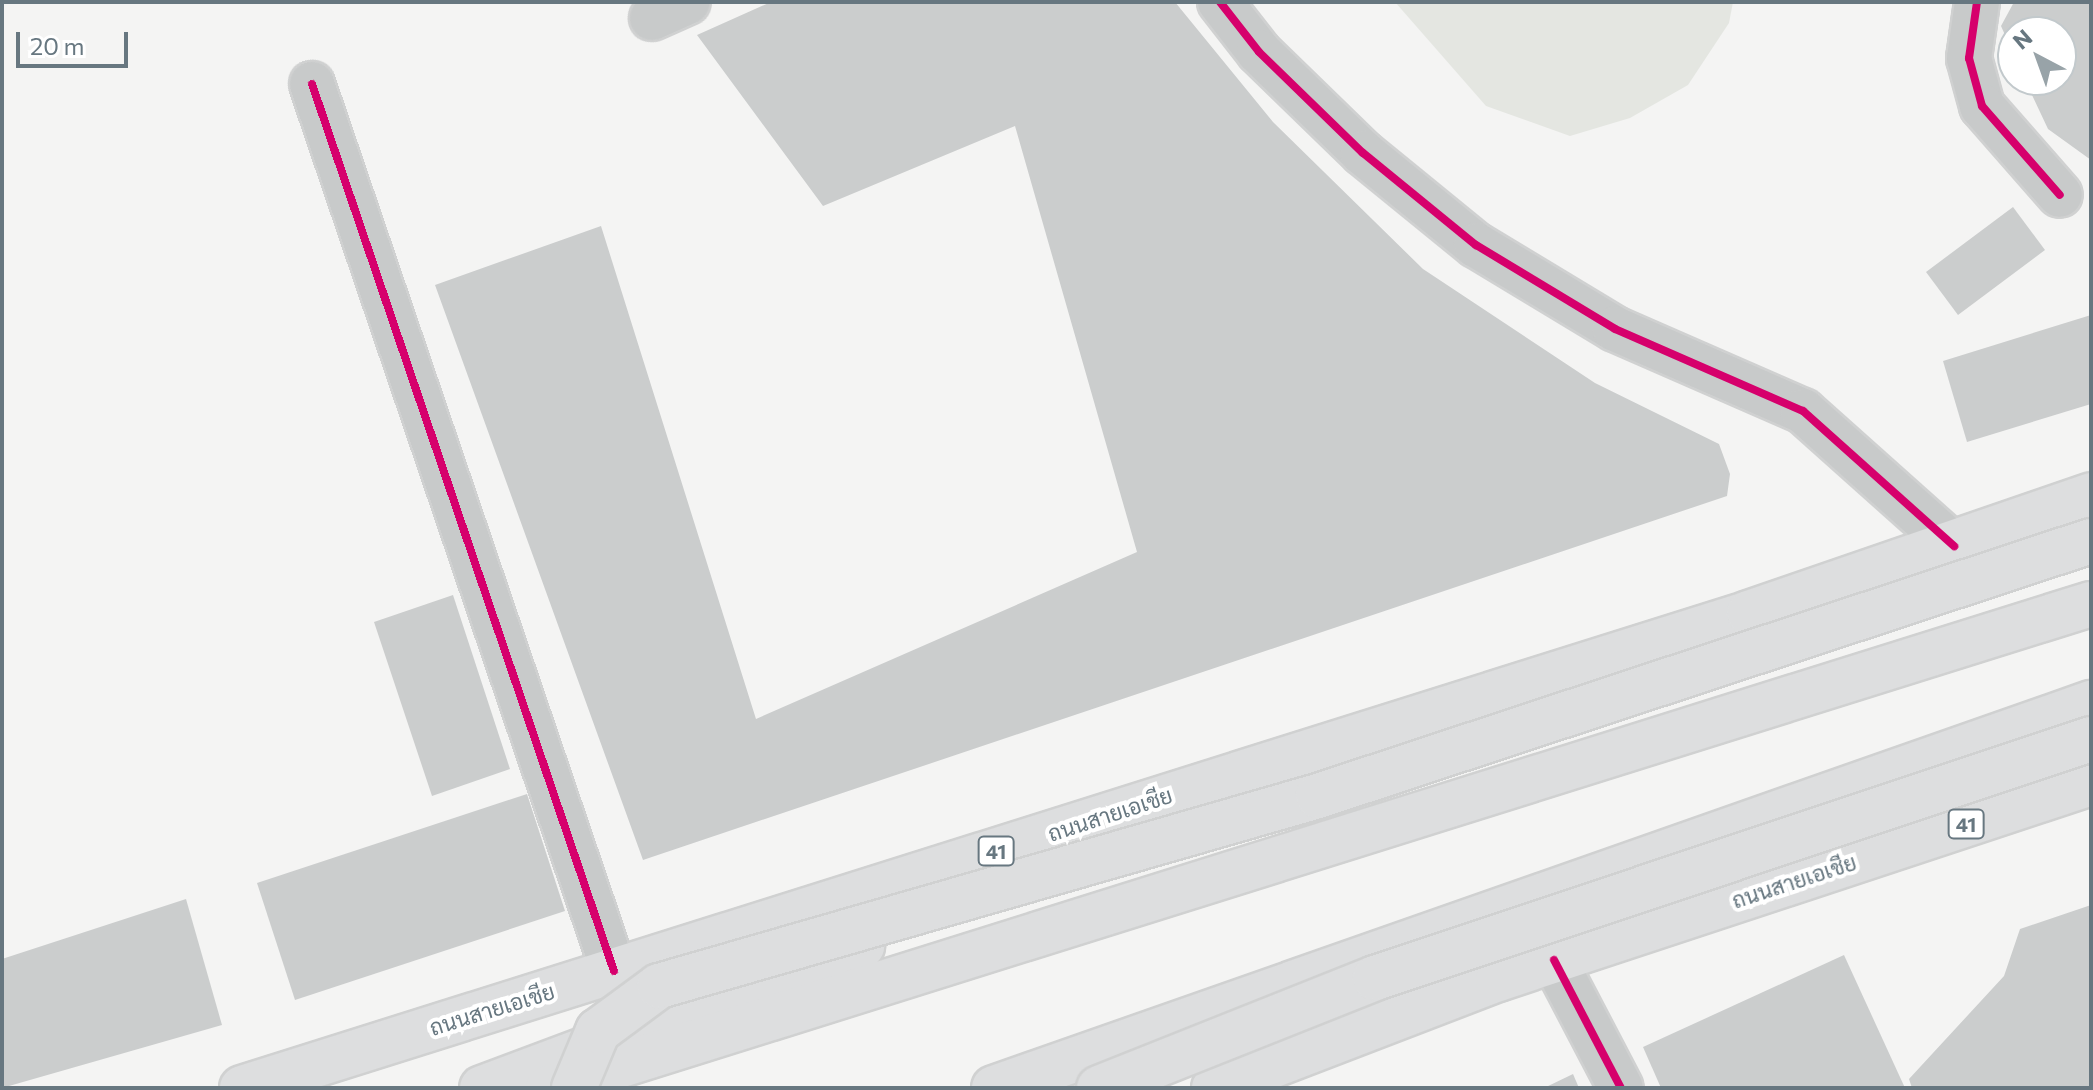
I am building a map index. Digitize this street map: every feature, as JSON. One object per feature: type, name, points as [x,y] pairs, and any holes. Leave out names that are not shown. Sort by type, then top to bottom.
[{"type":"highway","name":"ถนนสายเอเชีย","points":[[242,1088],[1749,613],[1954,546],[2091,495]]},
{"type":"highway","points":[[574,1088],[598,1031],[659,986],[1318,796],[2091,541]]},
{"type":"highway","points":[[548,1088],[2091,604]]},
{"type":"highway","name":"ถนนสายเอเชีย","points":[[482,1088],[1749,613]]},
{"type":"highway","points":[[994,1088],[2091,703]]},
{"type":"highway","points":[[1096,1088],[1375,978],[2091,739]]},
{"type":"highway","name":"ถนนสายเอเชีย","points":[[1214,1088],[1498,979],[2091,783]]},
{"type":"highway","name":"ถนนสายเอเชีย","points":[[1096,1088],[1498,979]]},
{"type":"street","points":[[1220,2],[1259,52],[1363,153],[1476,245],[1615,329],[1803,411],[1954,546]]},
{"type":"street","points":[[1977,2],[1969,58],[1982,106],[2060,195]]},
{"type":"street","points":[[312,84],[614,971]]},
{"type":"street","points":[[1554,960],[1621,1088]]},
{"type":"shaded area","points":[[1395,2],[1733,2],[1729,23],[1688,85],[1630,118],[1570,136],[1486,106]]},
{"type":"building","points":[[771,2],[1175,2],[1273,122],[1423,269],[1595,383],[1719,444],[1730,474],[1727,496],[643,860],[435,285],[601,226],[756,719],[1137,552],[1015,126],[823,206],[697,35]]},
{"type":"building","points":[[2014,2],[2091,2],[2091,160],[2048,129],[2033,96],[2077,96],[2077,16],[2006,16]]},
{"type":"building","points":[[2013,207],[2045,250],[1958,315],[1926,272]]},
{"type":"building","points":[[2091,315],[2091,404],[1967,442],[1943,361]]},
{"type":"building","points":[[453,595],[510,769],[432,796],[374,622]]},
{"type":"building","points":[[527,794],[565,911],[295,1000],[257,883]]},
{"type":"building","points":[[186,899],[222,1025],[2,1088],[2,959]]},
{"type":"building","points":[[2091,905],[2091,1088],[1912,1088],[1909,1079],[2004,976],[2020,929]]},
{"type":"building","points":[[1844,955],[1905,1088],[1661,1088],[1643,1047]]},
{"type":"building","points":[[1573,1074],[1579,1088],[1544,1088]]},
{"type":"cycle path","points":[[1220,2],[1259,52],[1363,153],[1476,245],[1615,329],[1803,411],[1954,546]]},
{"type":"cycle path","points":[[1977,2],[1969,58],[1982,106],[2060,195]]},
{"type":"cycle path","points":[[312,84],[614,971]]},
{"type":"cycle path","points":[[1554,960],[1621,1088]]}]
